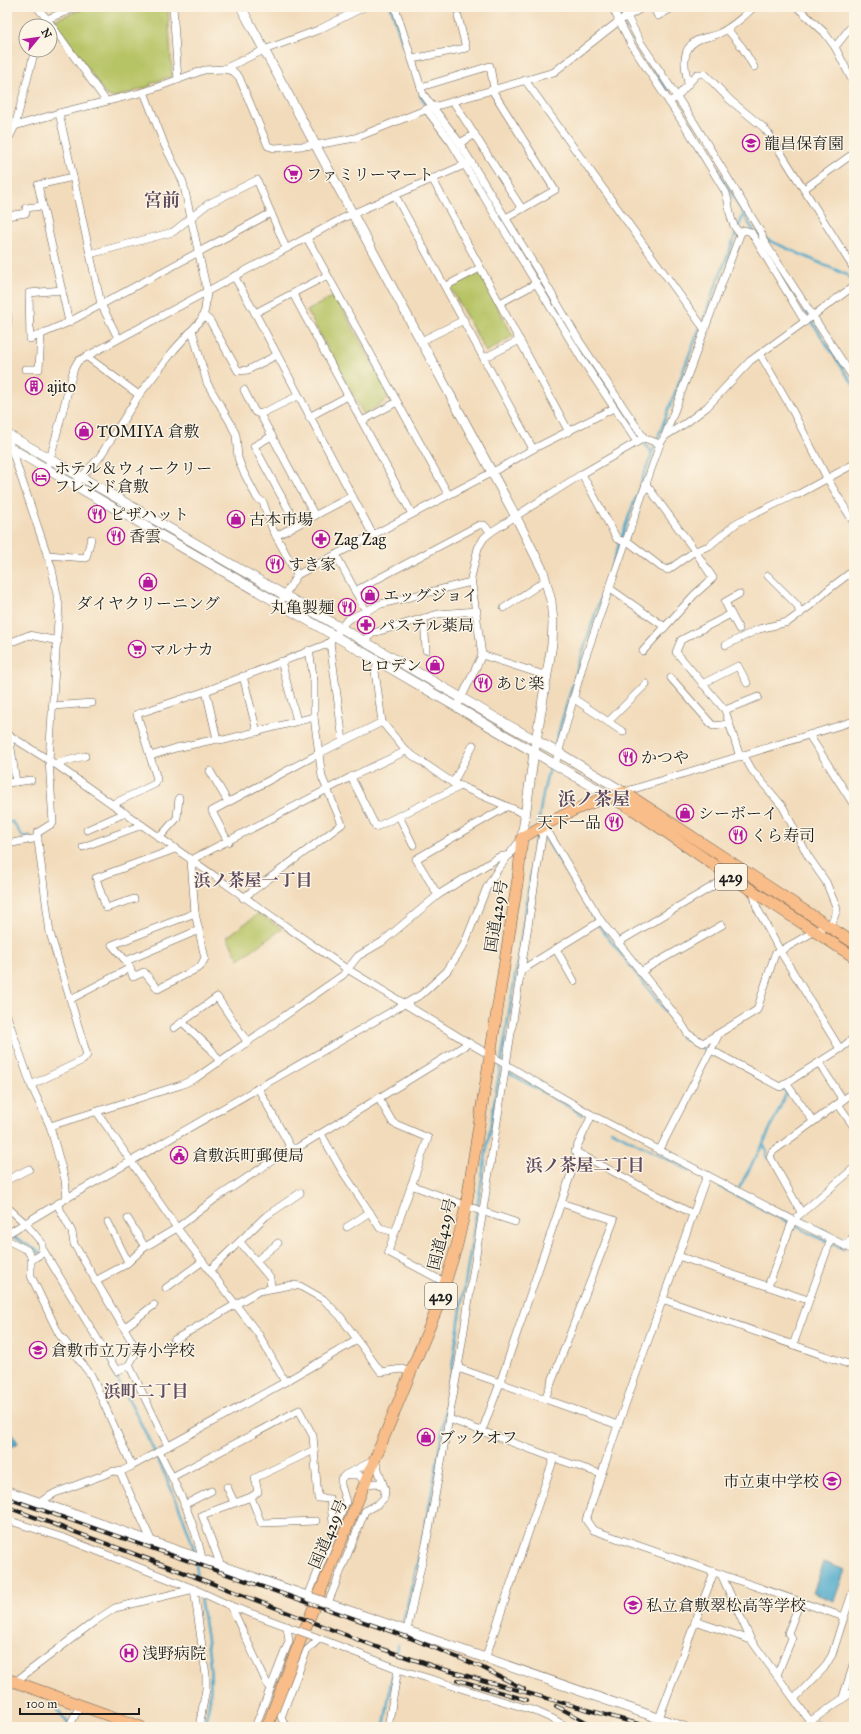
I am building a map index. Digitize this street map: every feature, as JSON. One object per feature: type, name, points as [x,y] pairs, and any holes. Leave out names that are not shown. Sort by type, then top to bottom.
[{"type":"highway","points":[[522,838],[594,801],[624,792]]},
{"type":"highway","name":"429","points":[[624,792],[854,943]]},
{"type":"highway","name":"429","points":[[609,796],[637,812],[730,876],[854,957]]},
{"type":"highway","name":"国道429号","points":[[267,1727],[302,1636],[411,1373],[446,1283],[457,1245],[475,1209],[500,1062],[522,838]]},
{"type":"highway","points":[[10,1683],[80,1705],[122,1724],[141,1727]]},
{"type":"street","points":[[37,7],[46,18]]},
{"type":"street","points":[[50,18],[78,7]]},
{"type":"street","points":[[174,7],[178,80]]},
{"type":"street","points":[[9,1233],[67,1198],[422,994],[447,971],[464,945],[487,887],[508,855],[522,838],[524,814],[552,644],[553,622],[551,601],[546,580],[539,560],[241,7]]},
{"type":"street","points":[[224,69],[264,50],[318,30],[364,7]]},
{"type":"street","points":[[394,7],[429,108],[506,218],[640,440]]},
{"type":"street","points":[[612,7],[623,19]]},
{"type":"street","points":[[622,7],[623,19],[632,46],[673,99],[810,319],[854,379]]},
{"type":"street","points":[[15,126],[59,113],[144,92],[204,70],[224,69],[233,71],[239,77],[268,146],[274,148],[316,145],[361,136],[429,108],[554,72],[623,19],[644,7]]},
{"type":"street","points":[[652,7],[658,16],[674,7]]},
{"type":"street","points":[[688,83],[684,57],[688,48],[695,41],[719,34],[754,7]]},
{"type":"street","points":[[797,7],[824,32],[835,46],[854,84]]},
{"type":"street","points":[[412,59],[466,48],[458,16]]},
{"type":"street","points":[[835,46],[854,23]]},
{"type":"street","points":[[727,29],[742,46],[754,67]]},
{"type":"street","points":[[58,34],[106,101]]},
{"type":"street","points":[[7,138],[10,136],[15,126],[33,58]]},
{"type":"street","points":[[421,87],[490,66],[493,90],[555,190],[506,218]]},
{"type":"street","points":[[673,99],[697,74],[705,74],[730,100],[763,127],[854,269]]},
{"type":"street","points":[[526,80],[702,327]]},
{"type":"street","points":[[74,485],[99,458],[139,395],[174,350],[201,320],[205,310],[207,291],[183,182],[165,146],[144,92]]},
{"type":"street","points":[[665,436],[702,327],[739,241],[738,232],[731,223],[730,204],[726,193],[673,99]]},
{"type":"street","points":[[453,101],[522,209]]},
{"type":"street","points":[[429,108],[445,121],[460,143],[468,163],[581,358],[614,408],[640,440]]},
{"type":"street","points":[[59,113],[101,304],[118,338]]},
{"type":"street","points":[[460,143],[475,134]]},
{"type":"street","points":[[804,189],[854,153]]},
{"type":"street","points":[[47,470],[74,368],[78,360],[352,213],[468,163]]},
{"type":"street","points":[[69,322],[38,185],[73,177]]},
{"type":"street","points":[[432,178],[569,432]]},
{"type":"street","points":[[90,254],[173,232],[208,204],[258,180],[286,248]]},
{"type":"street","points":[[395,195],[446,286],[533,449]]},
{"type":"street","points":[[7,216],[26,213],[26,208],[42,206]]},
{"type":"street","points":[[62,290],[29,293],[30,339],[69,322],[271,213]]},
{"type":"street","points":[[738,232],[744,230],[754,230],[763,238],[810,319]]},
{"type":"street","points":[[307,238],[326,276],[448,494]]},
{"type":"street","points":[[446,286],[480,268]]},
{"type":"street","points":[[234,276],[256,313],[309,417],[373,535]]},
{"type":"street","points":[[256,313],[326,276]]},
{"type":"street","points":[[500,303],[537,283]]},
{"type":"street","points":[[552,763],[623,541],[646,484],[657,443],[707,406],[750,361],[854,287]]},
{"type":"street","points":[[292,294],[412,514]]},
{"type":"street","points":[[7,310],[8,322]]},
{"type":"street","points":[[203,315],[210,321],[238,371],[248,370],[277,355]]},
{"type":"street","points":[[421,341],[464,320]]},
{"type":"street","points":[[192,330],[207,383],[230,422],[236,436],[238,458],[243,471],[257,498],[263,502],[276,536],[297,575]]},
{"type":"street","points":[[25,369],[39,369],[41,334]]},
{"type":"street","points":[[484,358],[520,340]]},
{"type":"street","points":[[760,354],[790,406],[827,478],[854,523]]},
{"type":"street","points":[[86,356],[139,395]]},
{"type":"street","points":[[244,390],[255,412],[260,414],[316,516]]},
{"type":"street","points":[[260,414],[298,396]]},
{"type":"street","points":[[309,417],[348,396]]},
{"type":"street","points":[[362,421],[397,402]]},
{"type":"street","points":[[280,604],[297,575],[533,449],[614,408]]},
{"type":"street","points":[[7,435],[285,595],[336,635],[363,641],[624,792],[854,721]]},
{"type":"street","points":[[7,435],[9,448],[52,569],[59,605],[58,641],[49,760],[53,823],[37,833],[50,933],[87,1055],[83,1060],[30,1085]]},
{"type":"street","points":[[272,436],[254,446],[297,525]]},
{"type":"street","points":[[457,707],[482,655],[471,578],[478,548],[484,538],[582,474],[640,440],[657,443]]},
{"type":"street","points":[[9,448],[336,635],[379,662],[609,796]]},
{"type":"street","points":[[582,474],[623,541],[661,568],[668,570],[694,551],[709,546],[738,522],[794,495],[797,495],[854,464]]},
{"type":"street","points":[[643,651],[694,595],[713,578],[646,484]]},
{"type":"street","points":[[276,536],[352,496]]},
{"type":"street","points":[[355,592],[479,525],[484,525],[491,532]]},
{"type":"street","points":[[47,555],[86,558],[91,539]]},
{"type":"street","points":[[336,555],[366,611]]},
{"type":"street","points":[[726,645],[768,626],[788,622],[854,570]]},
{"type":"street","points":[[768,576],[797,605],[800,614]]},
{"type":"street","points":[[504,608],[546,580]]},
{"type":"street","points":[[113,804],[155,784],[157,779],[137,714],[206,691],[309,650],[336,635],[347,620],[381,604],[472,582]]},
{"type":"street","points":[[609,588],[665,627]]},
{"type":"street","points":[[739,594],[725,602],[739,629]]},
{"type":"street","points":[[363,641],[373,633],[438,614],[477,612]]},
{"type":"street","points":[[540,828],[599,923],[680,1021],[688,1034],[703,1043],[757,1010],[774,954],[815,931],[828,926],[834,920],[837,908],[826,882],[808,856],[782,807],[742,756],[725,710],[676,652],[680,640],[731,614]]},
{"type":"street","points":[[424,618],[426,650]]},
{"type":"street","points":[[7,641],[14,641],[29,635],[58,641]]},
{"type":"street","points":[[336,635],[343,741]]},
{"type":"street","points":[[243,898],[342,824],[322,777],[314,718],[314,681],[309,650]]},
{"type":"street","points":[[482,655],[547,676]]},
{"type":"street","points":[[281,661],[297,721]]},
{"type":"street","points":[[379,662],[375,672],[382,722],[406,750],[453,783],[524,814]]},
{"type":"street","points":[[702,684],[738,666],[747,683]]},
{"type":"street","points":[[243,676],[257,732]]},
{"type":"street","points":[[672,678],[713,726],[729,724]]},
{"type":"street","points":[[608,722],[646,684]]},
{"type":"street","points":[[206,691],[217,739]]},
{"type":"street","points":[[725,710],[758,697]]},
{"type":"street","points":[[573,698],[622,732]]},
{"type":"street","points":[[53,706],[92,703]]},
{"type":"street","points":[[150,756],[176,748],[217,739],[224,740],[314,718]]},
{"type":"street","points":[[228,842],[212,810],[382,722]]},
{"type":"street","points":[[8,735],[56,764],[243,898],[347,969],[469,1044],[592,1116],[707,1175],[830,1242],[854,1250]]},
{"type":"street","points":[[8,735],[16,782]]},
{"type":"street","points":[[809,735],[854,805]]},
{"type":"street","points":[[453,783],[473,745]]},
{"type":"street","points":[[192,860],[406,750]]},
{"type":"street","points":[[56,764],[85,756]]},
{"type":"street","points":[[210,771],[228,802]]},
{"type":"street","points":[[351,777],[376,827],[461,786]]},
{"type":"street","points":[[7,783],[31,780]]},
{"type":"street","points":[[159,838],[177,818],[179,798]]},
{"type":"street","points":[[438,895],[416,859],[506,807]]},
{"type":"street","points":[[87,830],[126,813]]},
{"type":"street","points":[[399,816],[413,845]]},
{"type":"street","points":[[83,847],[142,826]]},
{"type":"street","points":[[406,1630],[429,1530],[458,1368],[475,1209],[500,1062],[520,971],[540,828]]},
{"type":"street","points":[[7,844],[38,838]]},
{"type":"street","points":[[134,899],[106,908],[96,878],[174,849]]},
{"type":"street","points":[[50,1126],[97,1112],[196,1078],[248,1043],[343,974],[358,956],[382,942],[438,895],[498,857],[516,855],[520,859]]},
{"type":"street","points":[[192,860],[195,913],[204,958],[200,967],[158,989],[144,972],[133,977],[128,964],[112,945],[195,913]]},
{"type":"street","points":[[617,943],[730,876]]},
{"type":"street","points":[[753,891],[757,908],[780,951],[840,1050]]},
{"type":"street","points":[[520,971],[599,923]]},
{"type":"street","points":[[640,972],[722,924]]},
{"type":"street","points":[[71,999],[128,964],[199,930]]},
{"type":"street","points":[[556,950],[574,980]]},
{"type":"street","points":[[174,1028],[217,997],[248,1043]]},
{"type":"street","points":[[8,1021],[30,1085],[50,1126],[65,1180],[67,1198]]},
{"type":"street","points":[[182,1022],[211,1050],[220,1062]]},
{"type":"street","points":[[659,1151],[719,1033]]},
{"type":"street","points":[[710,1052],[780,1087],[840,1050],[854,1038]]},
{"type":"street","points":[[95,1281],[125,1265],[145,1247],[177,1228],[215,1199],[291,1148],[297,1148],[321,1134],[469,1044]]},
{"type":"street","points":[[819,1063],[854,1127]]},
{"type":"street","points":[[786,1083],[812,1121]]},
{"type":"street","points":[[258,1088],[291,1148]]},
{"type":"street","points":[[801,1212],[770,1157],[772,1152],[812,1121],[854,1092]]},
{"type":"street","points":[[379,1099],[393,1123],[428,1138],[388,1252],[446,1283]]},
{"type":"street","points":[[97,1112],[177,1228],[259,1335],[285,1382]]},
{"type":"street","points":[[592,1116],[575,1151],[693,1214]]},
{"type":"street","points":[[321,1134],[341,1169],[380,1228],[395,1232]]},
{"type":"street","points":[[482,1431],[500,1383],[578,1153]]},
{"type":"street","points":[[768,1286],[793,1222],[801,1212],[854,1168]]},
{"type":"street","points":[[7,1180],[28,1169]]},
{"type":"street","points":[[707,1175],[662,1299],[586,1520],[593,1530],[844,1618]]},
{"type":"street","points":[[411,1185],[515,1222]]},
{"type":"street","points":[[210,1270],[266,1216],[300,1193]]},
{"type":"street","points":[[545,1400],[614,1220],[561,1203]]},
{"type":"street","points":[[7,1240],[40,1255],[117,1371],[129,1365],[138,1350],[74,1244],[72,1232],[57,1204]]},
{"type":"street","points":[[7,1207],[25,1223],[42,1243],[40,1255],[30,1260],[31,1276],[53,1322],[91,1375],[132,1466]]},
{"type":"street","points":[[348,1227],[370,1212]]},
{"type":"street","points":[[128,1219],[145,1247]]},
{"type":"street","points":[[108,1222],[128,1262]]},
{"type":"street","points":[[845,1246],[854,1236]]},
{"type":"street","points":[[240,1242],[270,1278],[271,1288]]},
{"type":"street","points":[[794,1345],[808,1300],[830,1242]]},
{"type":"street","points":[[256,1262],[278,1243]]},
{"type":"street","points":[[678,1256],[808,1300]]},
{"type":"street","points":[[166,1288],[203,1261]]},
{"type":"street","points":[[174,1340],[259,1291],[292,1285],[300,1286],[323,1299],[340,1316],[381,1372],[402,1369],[411,1373]]},
{"type":"street","points":[[662,1299],[854,1366]]},
{"type":"street","points":[[124,1328],[154,1305]]},
{"type":"street","points":[[40,1502],[55,1493],[114,1471],[120,1472],[132,1466],[285,1382],[357,1340]]},
{"type":"street","points":[[129,1365],[168,1446]]},
{"type":"street","points":[[458,1368],[618,1425]]},
{"type":"street","points":[[172,1477],[300,1410],[312,1436],[318,1498],[330,1498],[333,1522],[338,1523]]},
{"type":"street","points":[[449,1419],[601,1474]]},
{"type":"street","points":[[221,1566],[202,1515],[251,1497],[258,1492],[255,1478],[314,1450]]},
{"type":"street","points":[[157,1453],[172,1477],[184,1505],[200,1545],[202,1559]]},
{"type":"street","points":[[485,1659],[554,1458]]},
{"type":"street","points":[[309,1596],[346,1502],[341,1485],[341,1479],[345,1475],[375,1460],[385,1490],[384,1498],[378,1504],[366,1511],[326,1602]]},
{"type":"street","points":[[120,1472],[152,1542]]},
{"type":"street","points":[[345,1475],[359,1475],[366,1484],[377,1483],[385,1490]]},
{"type":"street","points":[[227,1487],[234,1502]]},
{"type":"street","points":[[7,1491],[485,1659],[684,1727]]},
{"type":"street","points":[[184,1505],[211,1491]]},
{"type":"street","points":[[251,1497],[261,1523],[316,1521]]},
{"type":"street","points":[[7,1520],[64,1538],[194,1589],[231,1606],[398,1668],[536,1711],[567,1727]]},
{"type":"street","points":[[659,1718],[695,1622],[717,1573]]},
{"type":"street","points":[[717,1573],[751,1640],[795,1698],[810,1721]]},
{"type":"street","points":[[795,1698],[824,1668],[832,1655],[854,1588]]},
{"type":"street","points":[[10,1683],[102,1615],[115,1608],[194,1589]]},
{"type":"street","points":[[194,1589],[206,1675],[206,1689],[199,1727]]},
{"type":"street","points":[[777,1675],[792,1638],[788,1633],[800,1602]]},
{"type":"street","points":[[231,1606],[270,1690]]},
{"type":"street","points":[[695,1622],[751,1640]]},
{"type":"street","points":[[255,1727],[289,1641],[287,1626]]},
{"type":"street","points":[[286,1727],[281,1717],[307,1650],[316,1637]]},
{"type":"street","points":[[842,1700],[854,1664]]},
{"type":"street","points":[[388,1727],[398,1668]]},
{"type":"street","points":[[802,1727],[854,1691]]},
{"type":"street","points":[[70,1726],[80,1705]]},
{"type":"green space","points":[[88,7],[168,7],[172,76],[150,84],[151,86],[114,98],[106,95],[58,26],[58,18]]},
{"type":"green space","points":[[479,272],[513,336],[486,352],[450,287]]},
{"type":"green space","points":[[335,295],[391,397],[364,415],[307,311]]},
{"type":"green space","points":[[259,913],[282,929],[239,959],[227,937]]},
{"type":"water","points":[[11,1431],[18,1443],[7,1450],[7,1433]]},
{"type":"water","points":[[824,1562],[845,1570],[834,1601],[813,1593]]},
{"type":"waterway","points":[[391,7],[403,45]]},
{"type":"waterway","points":[[618,7],[637,45],[693,129],[756,235],[761,237]]},
{"type":"waterway","points":[[420,95],[428,107]]},
{"type":"waterway","points":[[554,748],[574,680],[619,545],[667,412],[744,213]]},
{"type":"waterway","points":[[766,239],[847,275],[854,283]]},
{"type":"waterway","points":[[803,308],[854,386]]},
{"type":"waterway","points":[[576,341],[638,436],[652,453]]},
{"type":"waterway","points":[[538,824],[550,764]]},
{"type":"waterway","points":[[7,822],[13,822],[23,837],[30,836]]},
{"type":"waterway","points":[[403,1621],[414,1579],[432,1494],[537,833]]},
{"type":"waterway","points":[[545,837],[599,926],[678,1027],[682,1038],[710,1052]]},
{"type":"waterway","points":[[509,1073],[583,1115]]},
{"type":"waterway","points":[[768,1158],[763,1144],[787,1092],[780,1089]]},
{"type":"waterway","points":[[611,1130],[690,1171]]},
{"type":"waterway","points":[[739,1188],[763,1144]]},
{"type":"waterway","points":[[720,1187],[817,1237],[844,1249]]},
{"type":"waterway","points":[[802,1216],[806,1222],[846,1241]]},
{"type":"waterway","points":[[9,1234],[41,1253]]},
{"type":"waterway","points":[[113,1372],[138,1418],[160,1464],[183,1517],[194,1550]]},
{"type":"waterway","points":[[196,1562],[197,1574]]},
{"type":"waterway","points":[[200,1596],[208,1645],[211,1678],[208,1711],[203,1727]]},
{"type":"waterway","points":[[396,1651],[398,1644]]},
{"type":"waterway","points":[[851,1663],[854,1655]]},
{"type":"waterway","points":[[384,1727],[393,1669]]},
{"type":"waterway","points":[[817,1712],[836,1699],[841,1692]]},
{"type":"waterway","points":[[55,1706],[69,1725]]},
{"type":"waterway","points":[[816,1721],[820,1727]]},
{"type":"railway","points":[[7,1498],[410,1638],[481,1667],[524,1689]]},
{"type":"railway","points":[[7,1507],[167,1566],[382,1649],[439,1668],[649,1727]]},
{"type":"railway","points":[[458,1680],[527,1700]]},
{"type":"railway","points":[[556,1706],[596,1727]]},
{"type":"place","name":"龍昌保育園","points":[[751,143]]},
{"type":"place","name":"ファミリーマート","points":[[293,174]]},
{"type":"place","name":"ajito","points":[[34,386]]},
{"type":"place","name":"TOMIYA 倉敷","points":[[84,431]]},
{"type":"place","name":"ホテル＆ウィークリー フレンド倉敷","points":[[41,477]]},
{"type":"place","name":"ピザハット","points":[[97,514]]},
{"type":"place","name":"古本市場","points":[[236,519]]},
{"type":"place","name":"香雲","points":[[116,536]]},
{"type":"place","name":"Zag Zag","points":[[321,539]]},
{"type":"place","name":"すき家","points":[[275,564]]},
{"type":"place","name":"ダイヤクリーニング","points":[[148,582]]},
{"type":"place","name":"エッグジョイ","points":[[370,595]]},
{"type":"place","name":"丸亀製麺","points":[[347,607]]},
{"type":"place","name":"パステル薬局","points":[[366,625]]},
{"type":"place","name":"マルナカ","points":[[137,649]]},
{"type":"place","name":"ヒロデン","points":[[435,665]]},
{"type":"place","name":"あじ楽","points":[[483,683]]},
{"type":"place","name":"かつや","points":[[628,757]]},
{"type":"place","name":"シーボーイ","points":[[685,813]]},
{"type":"place","name":"天下一品","points":[[614,822]]},
{"type":"place","name":"くら寿司","points":[[738,835]]},
{"type":"place","name":"倉敷浜町郵便局","points":[[179,1155]]},
{"type":"place","name":"倉敷市立万寿小学校","points":[[38,1350]]},
{"type":"place","name":"ブックオフ","points":[[426,1437]]},
{"type":"place","name":"市立東中学校","points":[[832,1481]]},
{"type":"place","name":"私立倉敷翠松高等学校","points":[[633,1605]]},
{"type":"place","name":"浅野病院","points":[[129,1653]]},
{"type":"district","name":"宮前","points":[[162,200]]},
{"type":"district","name":"浜ノ茶屋","points":[[594,799]]},
{"type":"district","name":"浜ノ茶屋一丁目","points":[[253,880]]},
{"type":"district","name":"浜ノ茶屋二丁目","points":[[585,1165]]},
{"type":"district","name":"浜町二丁目","points":[[146,1391]]}]
